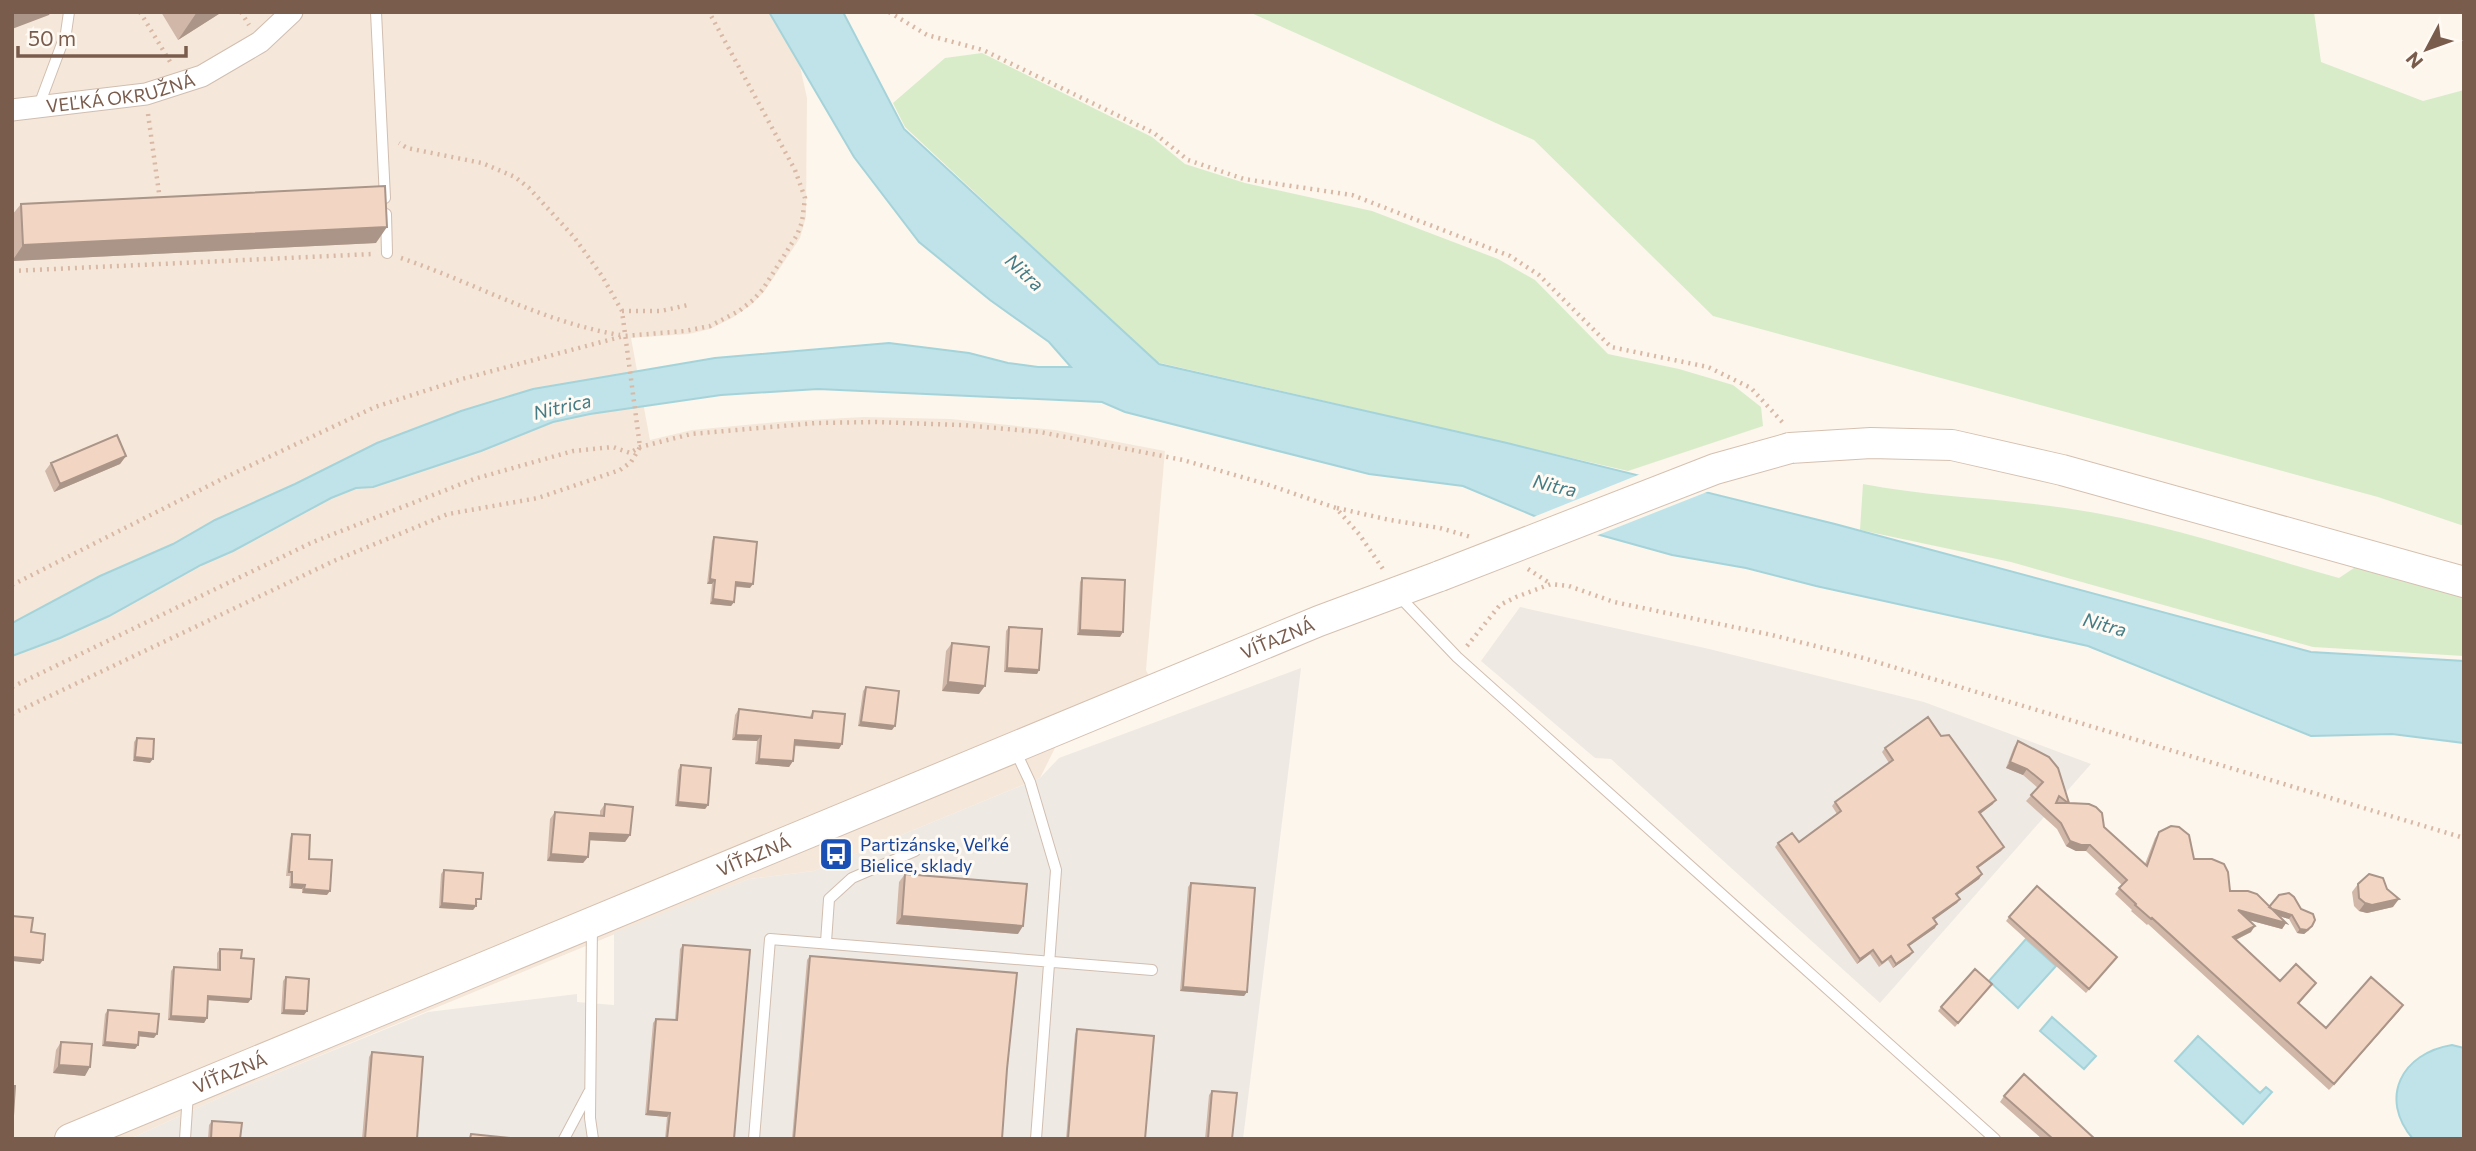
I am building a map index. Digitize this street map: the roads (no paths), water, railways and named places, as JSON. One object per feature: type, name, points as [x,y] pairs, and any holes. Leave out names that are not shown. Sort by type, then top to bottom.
[{"type":"main road","name":"VÍŤAZNÁ","points":[[70,1139],[1319,621],[1397,594],[1715,469],[1795,447],[1871,443],[1952,445],[2062,470],[2464,582]]},
{"type":"street","name":"VEĽKÁ OKRUŽNÁ","points":[[12,110],[146,94],[202,76],[260,42],[292,12]]},
{"type":"lane","points":[[38,108],[66,33],[69,12]]},
{"type":"lane","points":[[376,12],[387,253]]},
{"type":"lane","points":[[1397,594],[1457,657],[1994,1139]]},
{"type":"lane","points":[[1014,748],[1030,782],[1056,870],[1037,1139]]},
{"type":"lane","points":[[826,942],[829,899],[852,878],[915,851]]},
{"type":"lane","points":[[592,923],[590,1090],[593,1139]]},
{"type":"lane","points":[[754,1139],[770,939],[1152,970]]},
{"type":"lane","points":[[185,1139],[188,1090]]},
{"type":"lane","points":[[564,1139],[590,1090]]},
{"type":"water","points":[[769,12],[843,12],[904,129],[1159,364],[1507,443],[1835,524],[2311,652],[2464,661],[2464,743],[2392,734],[2311,736],[2088,646],[1746,568],[1672,555],[1539,518],[1463,486],[1369,474],[1125,412],[1102,402],[818,389],[721,395],[553,422],[481,451],[331,498],[109,616],[12,656],[12,623],[100,576],[173,544],[215,520],[377,443],[461,411],[533,389],[715,358],[889,343],[969,353],[1038,367],[1071,367],[1049,342],[990,300],[919,242],[854,157]]},
{"type":"water","points":[[2026,939],[2056,966],[2018,1008],[1989,981]]},
{"type":"water","points":[[2052,1017],[2096,1056],[2084,1069],[2040,1031]]},
{"type":"water","points":[[2198,1036],[2260,1093],[2266,1087],[2272,1092],[2243,1124],[2175,1061]]},
{"type":"water","points":[[2452,1045],[2464,1048],[2464,1139],[2413,1139],[2397,1108],[2397,1093],[2401,1080],[2408,1067],[2420,1057]]},
{"type":"place","name":"Partizánske, Veľké Bielice, sklady","points":[[836,854]]},
{"type":"water label","name":"Nitra","points":[[1025,272]]},
{"type":"water label","name":"Nitrica","points":[[562,406]]},
{"type":"water label","name":"Nitra","points":[[1555,485]]},
{"type":"water label","name":"Nitra","points":[[2105,624]]}]
